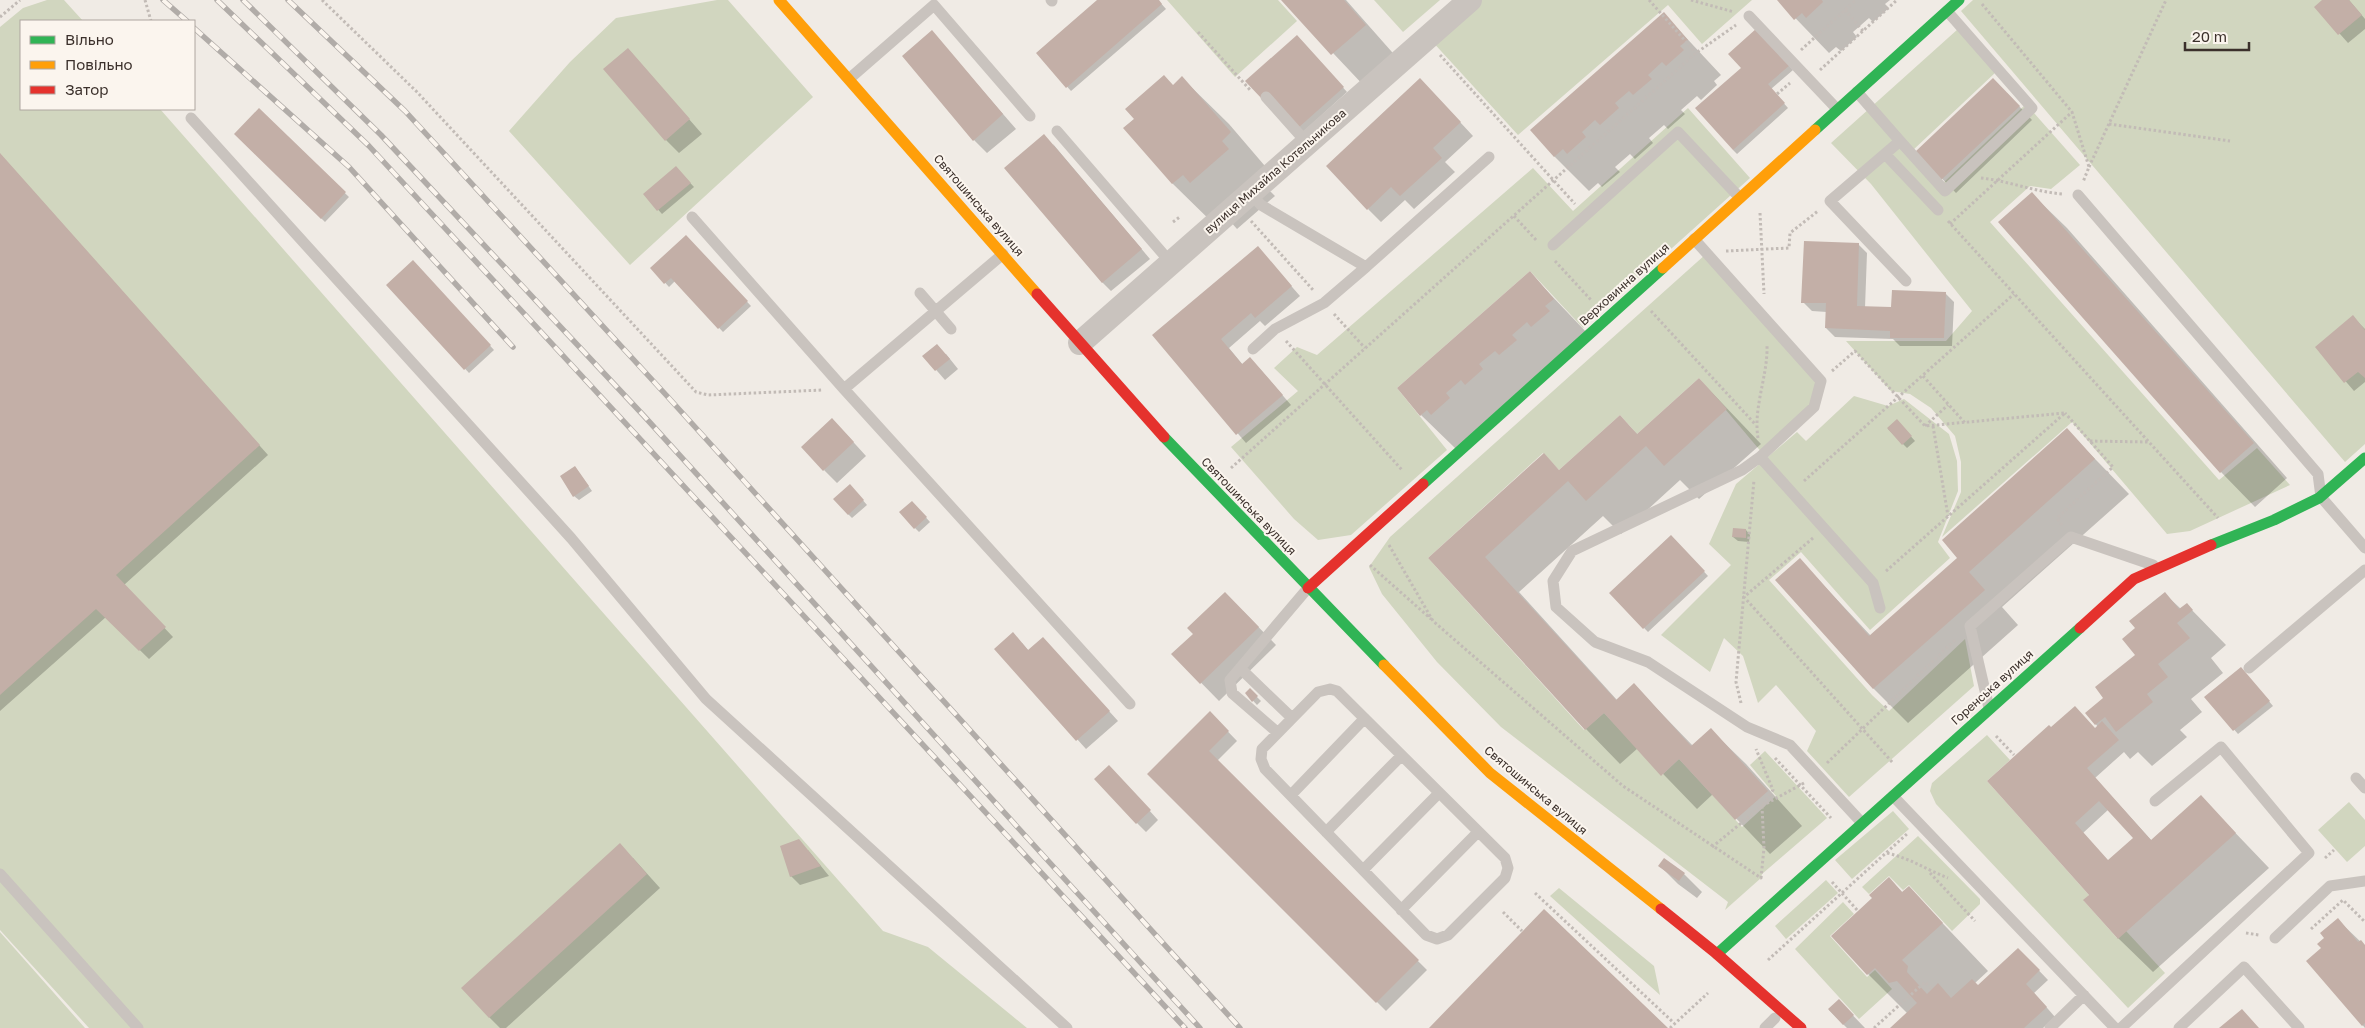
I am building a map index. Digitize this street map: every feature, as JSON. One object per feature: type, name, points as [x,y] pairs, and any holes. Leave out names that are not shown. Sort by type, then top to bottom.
[{"type":"street","name":"Святошинська вулиця","points":[[779,0],[1136,407],[1308,588],[1490,773],[1717,954],[1802,1028]]},
{"type":"street","name":"вулиця Михайла Котельникова","points":[[1080,343],[1470,0]]},
{"type":"street","name":"Верховинна вулиця","points":[[1308,588],[1959,0]]},
{"type":"street","name":"Горенська вулиця","points":[[1717,954],[1988,708],[2134,579],[2157,566],[2291,512],[2321,497],[2365,458]]},
{"type":"street","name":"Святошинська вулиця","points":[[1748,982],[1778,1023]]},
{"type":"lane","points":[[849,79],[934,5],[1030,116]]},
{"type":"lane","points":[[1857,92],[1945,191],[2032,108],[1947,11]]},
{"type":"lane","points":[[1749,16],[1837,110]]},
{"type":"lane","points":[[1266,97],[1307,144]]},
{"type":"lane","points":[[191,118],[571,538],[706,699],[1066,1028]]},
{"type":"lane","points":[[1057,131],[1171,263]]},
{"type":"lane","points":[[1552,245],[1678,132],[1740,198]]},
{"type":"lane","points":[[1900,141],[1830,201],[1906,281]]},
{"type":"lane","points":[[1885,154],[1938,210]]},
{"type":"lane","points":[[1253,348],[1275,329],[1324,303],[1489,157]]},
{"type":"lane","points":[[1250,193],[1261,205],[1366,267]]},
{"type":"lane","points":[[2078,195],[2318,474],[2321,497],[2365,548]]},
{"type":"lane","points":[[692,217],[844,389],[1130,704]]},
{"type":"lane","points":[[1694,239],[1821,381],[1814,407],[1760,457],[1742,470],[1572,551],[1553,581],[1556,607],[1595,642],[1648,662],[1747,727],[1790,745],[1862,824]]},
{"type":"lane","points":[[844,389],[1003,254]]},
{"type":"lane","points":[[920,293],[951,328]]},
{"type":"lane","points":[[1760,457],[1872,583],[1880,608]]},
{"type":"lane","points":[[1988,708],[1970,626],[2071,538],[2157,566]]},
{"type":"lane","points":[[2249,668],[2365,570]]},
{"type":"lane","points":[[1278,733],[1232,693],[1230,680],[1308,588]]},
{"type":"lane","points":[[1240,668],[1292,718]]},
{"type":"lane","points":[[1330,689],[1337,691],[1364,719],[1505,858],[1508,868],[1505,878],[1448,935],[1437,939],[1426,935],[1401,910],[1265,769],[1260,759],[1262,750],[1318,692],[1330,689]]},
{"type":"lane","points":[[1290,795],[1364,719]]},
{"type":"lane","points":[[2121,1028],[2309,853],[2221,747],[2155,801]]},
{"type":"lane","points":[[1326,832],[1401,756]]},
{"type":"lane","points":[[2356,778],[2365,788]]},
{"type":"lane","points":[[1363,870],[1439,793]]},
{"type":"lane","points":[[1893,796],[2115,1028]]},
{"type":"lane","points":[[1401,910],[1478,832]]},
{"type":"lane","points":[[0,874],[138,1028]]},
{"type":"lane","points":[[2275,938],[2330,886],[2365,881]]},
{"type":"lane","points":[[2180,1028],[2244,967],[2299,1028]]},
{"type":"lane","points":[[2050,1028],[2084,995]]},
{"type":"lane","points":[[1765,1028],[1778,1023]]},
{"type":"path","points":[[0,17],[20,0]]},
{"type":"path","points":[[145,0],[151,20]]},
{"type":"path","points":[[322,0],[417,92],[696,392],[708,395],[844,389]]},
{"type":"path","points":[[1649,0],[1696,53]]},
{"type":"path","points":[[1691,0],[1749,16]]},
{"type":"path","points":[[1790,60],[1856,0]]},
{"type":"path","points":[[1815,74],[1897,0]]},
{"type":"path","points":[[1960,176],[1998,180],[2043,192],[2078,195],[2166,0]]},
{"type":"path","points":[[1980,2],[2072,112],[2089,167]]},
{"type":"path","points":[[1845,10],[1863,31]]},
{"type":"path","points":[[1232,468],[1696,53],[1749,16]]},
{"type":"path","points":[[1198,32],[1214,51]]},
{"type":"path","points":[[1436,51],[1585,215]]},
{"type":"path","points":[[1950,224],[2072,112]]},
{"type":"path","points":[[2109,124],[2230,141]]},
{"type":"path","points":[[1705,251],[1789,248],[1790,233],[1830,201]]},
{"type":"path","points":[[1938,210],[2220,520]]},
{"type":"path","points":[[1174,222],[1181,216]]},
{"type":"path","points":[[1247,217],[1365,348]]},
{"type":"path","points":[[1792,492],[2014,294]]},
{"type":"path","points":[[1645,305],[1756,425]]},
{"type":"path","points":[[1275,329],[1406,473]]},
{"type":"path","points":[[1821,381],[1856,351],[1925,426],[2065,413]]},
{"type":"path","points":[[1922,376],[1965,423]]},
{"type":"path","points":[[1925,426],[1948,405]]},
{"type":"path","points":[[2065,413],[2113,467],[2057,518],[2071,538]]},
{"type":"path","points":[[1872,583],[2065,413]]},
{"type":"path","points":[[1933,426],[1948,516]]},
{"type":"path","points":[[2089,440],[2150,442]]},
{"type":"path","points":[[1369,565],[1623,786],[1761,878],[1764,848],[1762,806],[1773,790],[1747,727],[1736,682],[1754,477],[1760,457]]},
{"type":"path","points":[[1744,597],[1824,528]]},
{"type":"path","points":[[1385,538],[1434,621]]},
{"type":"path","points":[[1744,597],[1893,763]]},
{"type":"path","points":[[1712,847],[1762,806],[1801,786],[1863,730],[1970,626]]},
{"type":"path","points":[[1991,731],[2014,755]]},
{"type":"path","points":[[1774,756],[1830,818]]},
{"type":"path","points":[[1768,960],[1920,823]]},
{"type":"path","points":[[1887,853],[1909,858],[1928,870],[1975,921]]},
{"type":"path","points":[[1817,865],[1858,911]]},
{"type":"path","points":[[1535,893],[1674,1023]]},
{"type":"path","points":[[2308,932],[2343,900],[2365,922]]},
{"type":"path","points":[[1503,912],[1522,931]]},
{"type":"path","points":[[1874,1028],[1925,982],[1932,989]]},
{"type":"path","points":[[1670,1028],[1708,993]]},
{"type":"green space","points":[[47,0],[64,0],[82,20],[20,20],[20,110],[161,110],[883,931],[928,947],[1027,1028],[89,1028],[0,930],[0,27],[23,8]]},
{"type":"green space","points":[[717,0],[728,0],[813,97],[630,265],[509,131],[570,62],[616,18]]},
{"type":"green space","points":[[1167,0],[1278,0],[1297,21],[1235,77]]},
{"type":"green space","points":[[1374,0],[1440,0],[1403,32]]},
{"type":"green space","points":[[1475,0],[1752,0],[1702,44],[1668,5],[1518,135],[1430,39]]},
{"type":"green space","points":[[1973,0],[2365,0],[2365,444],[2345,462],[1961,11]]},
{"type":"green space","points":[[1958,29],[1996,72],[1912,151],[1942,184],[2026,104],[2080,165],[2051,189],[2030,186],[1990,222],[2219,480],[2257,448],[2290,485],[2190,531],[2167,534],[2072,422],[1942,537],[1961,492],[1961,462],[1955,436],[1931,408],[1910,394],[1891,391],[1846,341],[1946,341],[1972,311],[1871,184],[1831,143]]},
{"type":"green space","points":[[1688,108],[1750,178],[1583,328],[1530,271],[1397,388],[1447,450],[1351,535],[1318,540],[1294,519],[1231,447],[1298,391],[1274,368],[1297,347],[1317,355],[1533,168],[1573,211]]},
{"type":"green space","points":[[1706,254],[1821,381],[1814,407],[1763,454],[1699,378],[1637,434],[1620,415],[1559,470],[1543,453],[1428,558],[1584,730],[1604,713],[1662,775],[1679,759],[1742,827],[1776,796],[1750,765],[1765,751],[1827,818],[1762,874],[1761,878],[1725,910],[1728,902],[1501,727],[1437,662],[1382,594],[1369,567],[1390,537]]},
{"type":"green space","points":[[1854,396],[1888,406],[1904,399],[1949,434],[1957,461],[1958,491],[1938,542],[1950,558],[1870,630],[1801,552],[1769,580],[1872,695],[1889,711],[1965,639],[1974,686],[1849,797],[1807,751],[1816,731],[1776,685],[1758,703],[1743,656],[1724,638],[1710,672],[1661,635],[1731,565],[1709,544],[1736,484],[1797,432],[1806,441]]},
{"type":"green space","points":[[1987,735],[2010,760],[1987,781],[2089,895],[2084,901],[2117,938],[2126,931],[2165,973],[2128,1008],[1936,804],[1930,791],[1932,783]]},
{"type":"green space","points":[[2349,802],[2365,820],[2365,846],[2347,862],[2318,830]]},
{"type":"green space","points":[[1893,811],[1909,829],[1852,879],[1835,860]]},
{"type":"green space","points":[[1918,836],[1980,899],[1980,904],[1952,931],[1909,885],[1903,890],[1889,876],[1869,894],[1862,887]]},
{"type":"green space","points":[[1826,880],[1838,893],[1786,939],[1775,926]]},
{"type":"green space","points":[[1559,888],[1654,966],[1660,995],[1550,896]]},
{"type":"green space","points":[[1843,902],[1854,914],[1830,936],[1867,977],[1875,970],[1892,989],[1859,1019],[1795,949]]},
{"type":"green space","points":[[0,932],[85,1028],[0,1028]]},
{"type":"building","points":[[1097,0],[1159,0],[1162,4],[1066,88],[1036,53]]},
{"type":"building","points":[[1281,0],[1344,0],[1366,25],[1331,55]]},
{"type":"building","points":[[1777,0],[1822,0],[1823,2],[1806,18],[1802,13],[1794,20]]},
{"type":"building","points":[[2322,0],[2349,0],[2362,15],[2338,35],[2314,7]]},
{"type":"building","points":[[1664,12],[1688,40],[1680,46],[1684,50],[1666,66],[1662,62],[1648,75],[1652,79],[1633,95],[1629,91],[1615,103],[1619,108],[1600,125],[1595,120],[1582,132],[1586,137],[1567,154],[1563,149],[1554,157],[1530,130]]},
{"type":"building","points":[[1757,28],[1790,65],[1768,84],[1785,103],[1733,150],[1695,108],[1741,68],[1728,54]]},
{"type":"building","points":[[932,30],[1003,114],[973,141],[902,56]]},
{"type":"building","points":[[1297,35],[1344,87],[1298,128],[1262,99],[1245,81]]},
{"type":"building","points":[[628,48],[690,119],[665,141],[603,69]]},
{"type":"building","points":[[1164,75],[1173,85],[1182,76],[1231,132],[1222,141],[1229,149],[1190,183],[1183,175],[1172,184],[1123,128],[1134,119],[1125,109]]},
{"type":"building","points":[[1420,78],[1461,122],[1433,148],[1442,158],[1400,196],[1391,187],[1367,210],[1326,166]]},
{"type":"building","points":[[1993,78],[2020,106],[1941,180],[1915,152]]},
{"type":"building","points":[[259,108],[346,192],[321,219],[234,134]]},
{"type":"building","points":[[1044,134],[1142,249],[1102,283],[1004,168]]},
{"type":"building","points":[[0,153],[260,445],[116,575],[166,627],[139,651],[96,609],[0,695]]},
{"type":"building","points":[[676,166],[691,183],[657,211],[643,194]]},
{"type":"building","points":[[2032,192],[2254,443],[2220,473],[1998,222]]},
{"type":"building","points":[[686,235],[748,301],[718,329],[671,278],[664,284],[650,268]]},
{"type":"building","points":[[1804,241],[1859,243],[1857,306],[1891,307],[1892,290],[1946,292],[1944,338],[1890,338],[1890,331],[1825,328],[1826,303],[1801,303]]},
{"type":"building","points":[[1258,246],[1292,286],[1255,318],[1251,313],[1221,339],[1242,364],[1250,357],[1283,395],[1236,435],[1152,335]]},
{"type":"building","points":[[413,260],[491,345],[464,370],[386,285]]},
{"type":"building","points":[[1530,271],[1554,299],[1545,306],[1550,311],[1531,327],[1527,322],[1512,335],[1517,340],[1499,355],[1495,351],[1479,364],[1483,369],[1465,385],[1461,380],[1446,393],[1450,398],[1431,415],[1427,410],[1420,416],[1397,388]]},
{"type":"building","points":[[2353,315],[2365,330],[2365,378],[2358,372],[2344,383],[2315,347]]},
{"type":"building","points":[[937,344],[950,359],[935,371],[922,356]]},
{"type":"building","points":[[1699,378],[1727,409],[1664,466],[1646,446],[1586,501],[1568,481],[1485,557],[1616,700],[1634,683],[1691,746],[1711,728],[1768,791],[1735,820],[1679,759],[1661,776],[1604,713],[1585,730],[1428,558],[1544,453],[1559,470],[1620,415],[1637,434]]},
{"type":"building","points":[[832,418],[854,442],[823,471],[801,447]]},
{"type":"building","points":[[1897,419],[1912,436],[1902,445],[1887,428]]},
{"type":"building","points":[[2067,428],[2095,459],[1969,572],[1985,590],[1873,689],[1775,580],[1800,558],[1869,636],[1957,558],[1942,540]]},
{"type":"building","points":[[575,466],[589,486],[573,497],[560,476]]},
{"type":"building","points":[[850,484],[864,500],[848,515],[833,499]]},
{"type":"building","points":[[912,501],[927,517],[914,529],[899,512]]},
{"type":"building","points":[[1733,528],[1746,529],[1746,538],[1732,537]]},
{"type":"building","points":[[1671,535],[1705,571],[1643,629],[1609,593]]},
{"type":"building","points":[[1225,592],[1259,627],[1200,684],[1171,654],[1193,634],[1187,628]]},
{"type":"building","points":[[2165,592],[2179,609],[2187,603],[2193,610],[2177,623],[2190,638],[2158,664],[2168,677],[2147,694],[2153,702],[2116,732],[2105,717],[2095,725],[2085,713],[2103,698],[2095,687],[2135,655],[2122,639],[2135,628],[2129,621]]},
{"type":"building","points":[[1013,632],[1028,650],[1043,637],[1110,711],[1076,741],[994,649]]},
{"type":"building","points":[[2241,667],[2270,701],[2233,731],[2204,697]]},
{"type":"building","points":[[1250,688],[1258,696],[1252,702],[1245,693]]},
{"type":"building","points":[[2075,706],[2095,728],[2102,721],[2119,740],[2087,768],[2151,840],[2201,795],[2236,833],[2118,939],[2083,900],[2089,895],[1987,781],[2049,725],[2051,727]],"holes":[[[2099,801],[2133,838],[2108,860],[2075,823]]]},
{"type":"building","points":[[1210,711],[1229,731],[1209,751],[1419,960],[1376,1003],[1147,774]]},
{"type":"building","points":[[1109,765],[1151,810],[1136,824],[1094,779]]},
{"type":"building","points":[[799,839],[821,866],[790,877],[780,846]]},
{"type":"building","points":[[620,843],[647,874],[489,1018],[461,988]]},
{"type":"building","points":[[1664,858],[1685,873],[1679,881],[1658,866]]},
{"type":"building","points":[[1889,877],[1902,892],[1909,886],[1943,923],[1902,960],[1908,966],[1907,972],[1927,994],[1938,983],[1951,998],[1972,979],[1978,985],[2018,948],[2040,970],[2026,984],[2047,1007],[2024,1028],[1890,1028],[1917,1003],[1897,981],[1889,983],[1875,968],[1867,975],[1831,936],[1872,898],[1869,895]]},
{"type":"building","points":[[1544,909],[1668,1028],[1429,1028]]},
{"type":"building","points":[[2338,918],[2358,942],[2361,940],[2365,945],[2365,1023],[2362,1026],[2306,961],[2321,948],[2317,944],[2324,938],[2320,933]]},
{"type":"building","points":[[1839,999],[1854,1015],[1843,1025],[1828,1009]]},
{"type":"building","points":[[2242,1009],[2259,1028],[2219,1028]]},
{"type":"railway","points":[[163,0],[186,20]]},
{"type":"railway","points":[[217,0],[369,146],[1185,1028]]},
{"type":"railway","points":[[243,0],[381,135],[644,416],[1200,1028]]},
{"type":"railway","points":[[288,0],[405,111],[667,396],[1240,1028]]},
{"type":"railway","points":[[195,29],[349,167],[513,347]]},
{"type":"traffic: fast","points":[[1815,130],[1959,0]]},
{"type":"traffic: fast","points":[[1423,484],[1663,268]]},
{"type":"traffic: fast","points":[[1164,437],[1384,665]]},
{"type":"traffic: fast","points":[[2211,545],[2274,520],[2319,498],[2365,458]]},
{"type":"traffic: fast","points":[[1717,954],[2080,628]]},
{"type":"traffic: slow","points":[[779,0],[1037,294]]},
{"type":"traffic: slow","points":[[1663,268],[1815,130]]},
{"type":"traffic: slow","points":[[1384,665],[1490,773],[1661,909]]},
{"type":"traffic: jam","points":[[1037,294],[1164,437]]},
{"type":"traffic: jam","points":[[1308,588],[1423,484]]},
{"type":"traffic: jam","points":[[2080,628],[2134,579],[2211,545]]},
{"type":"traffic: jam","points":[[1661,909],[1717,954],[1801,1028]]}]
